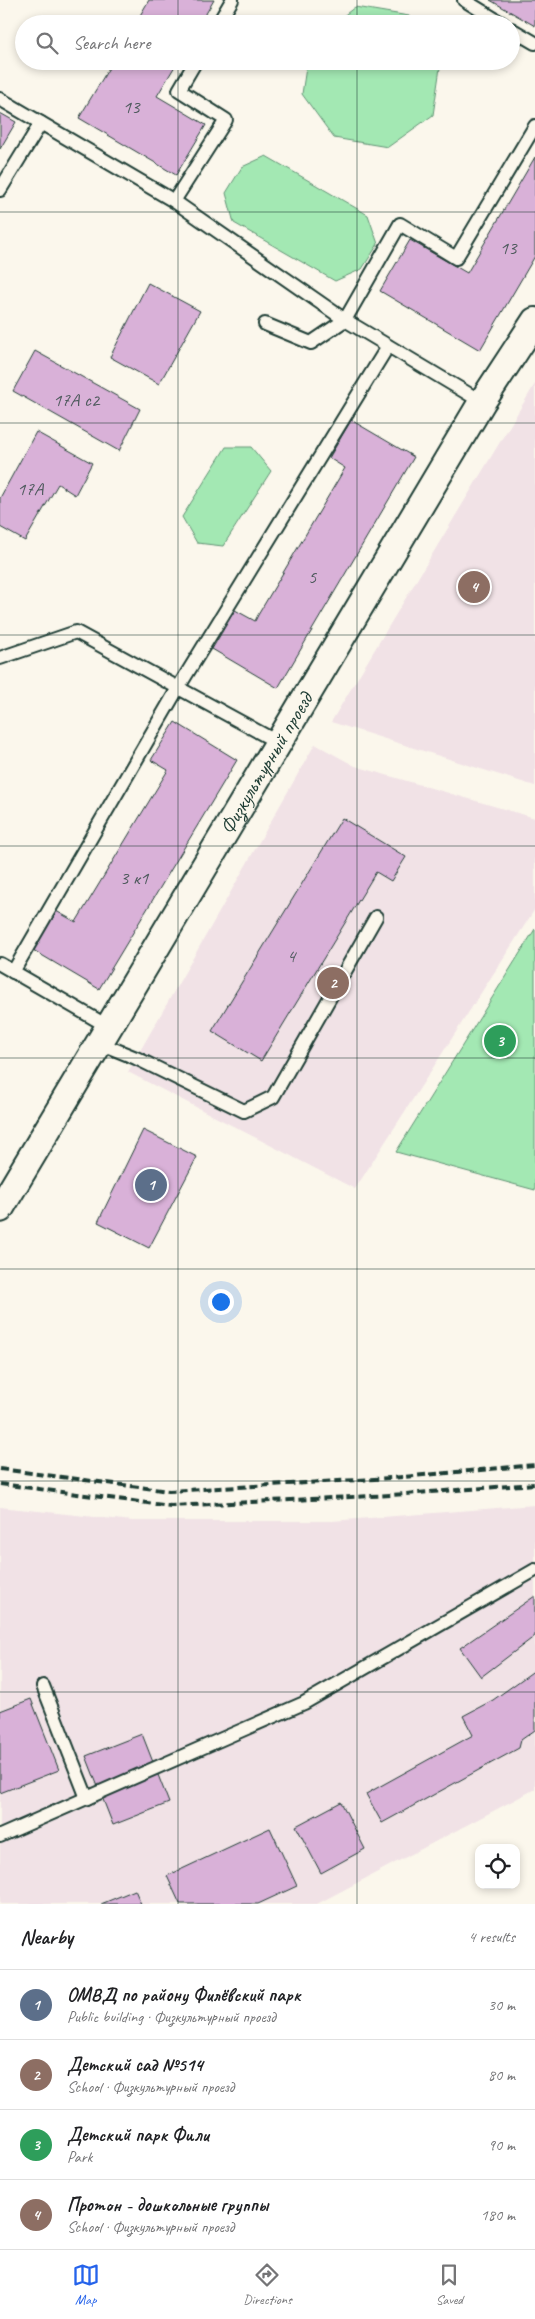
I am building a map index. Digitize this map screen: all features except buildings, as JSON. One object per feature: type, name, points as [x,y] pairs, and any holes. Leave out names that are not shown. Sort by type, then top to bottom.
[{"type":"street","name":"Физкультурный проезд","points":[[0,1209],[482,402],[535,321]]},
{"type":"lane","points":[[223,15],[232,0]]},
{"type":"lane","points":[[464,0],[488,15]]},
{"type":"lane","points":[[520,34],[535,43]]},
{"type":"lane","points":[[174,200],[226,120],[179,90],[191,70]]},
{"type":"lane","points":[[0,100],[174,200],[345,320],[482,402]]},
{"type":"lane","points":[[0,190],[41,123]]},
{"type":"lane","points":[[264,324],[311,343],[345,320],[400,224],[456,258],[535,126]]},
{"type":"lane","points":[[13,972],[178,688],[388,346]]},
{"type":"lane","points":[[0,658],[76,632],[279,743]]},
{"type":"lane","points":[[0,964],[136,1058],[244,1111],[273,1096],[376,917]]},
{"type":"lane","points":[[0,1836],[304,1703],[535,1570]]},
{"type":"lane","points":[[43,1686],[86,1798]]},
{"type":"shaded area","points":[[535,384],[535,786],[331,722]]},
{"type":"shaded area","points":[[315,744],[355,766],[535,818],[535,909],[355,1189],[128,1072]]},
{"type":"shaded area","points":[[535,1505],[535,1789],[317,1904],[0,1904],[0,1507],[133,1521],[332,1521]]},
{"type":"green space","points":[[355,7],[403,15],[345,15]]},
{"type":"green space","points":[[306,70],[440,70],[433,115],[388,147],[334,138],[302,94]]},
{"type":"green space","points":[[266,156],[368,215],[378,244],[362,269],[335,281],[234,223],[226,193],[242,167]]},
{"type":"green space","points":[[226,447],[251,447],[271,471],[223,546],[197,543],[182,517]]},
{"type":"green space","points":[[535,929],[535,1190],[396,1152]]},
{"type":"railway","points":[[0,1469],[169,1491],[391,1478],[535,1465]]},
{"type":"railway","points":[[0,1484],[171,1506],[392,1495],[535,1484]]},
{"type":"place","name":"Протон - дошкольные группы","points":[[474,587]]},
{"type":"place","name":"Детский сад №514","points":[[333,983]]},
{"type":"place","name":"Детский парк Фили","points":[[500,1041]]},
{"type":"place","name":"ОМВД по району Филёвский парк","points":[[151,1185]]}]
